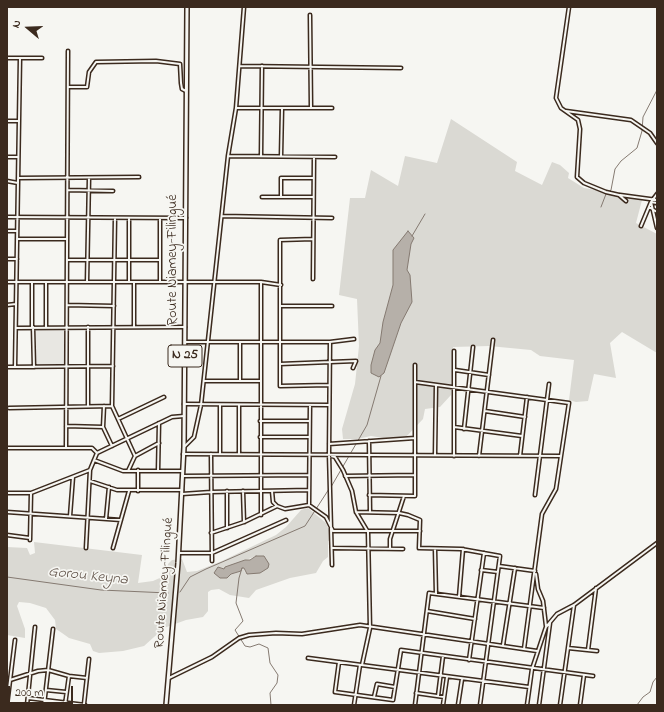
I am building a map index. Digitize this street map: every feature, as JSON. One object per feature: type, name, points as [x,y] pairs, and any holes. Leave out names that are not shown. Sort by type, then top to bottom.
[{"type":"main road","name":"Route Niamey-Filingué","points":[[166,705],[179,553],[184,447],[187,7]]},
{"type":"street","points":[[184,447],[191,442],[194,437],[201,405],[228,156],[236,108],[244,7]]},
{"type":"street","points":[[569,7],[556,98],[561,108],[578,120],[580,129],[577,177],[591,186],[619,195],[657,202]]},
{"type":"street","points":[[310,15],[311,108]]},
{"type":"street","points":[[66,448],[68,51]]},
{"type":"street","points":[[7,58],[42,58]]},
{"type":"street","points":[[15,367],[20,58]]},
{"type":"street","points":[[68,87],[87,87],[89,72],[96,62],[156,60],[180,64],[182,89],[186,91]]},
{"type":"street","points":[[240,66],[400,68]]},
{"type":"street","points":[[261,156],[262,66]]},
{"type":"street","points":[[236,108],[332,108]]},
{"type":"street","points":[[281,156],[282,109]]},
{"type":"street","points":[[564,110],[631,120],[650,133],[657,143]]},
{"type":"street","points":[[7,121],[19,121]]},
{"type":"street","points":[[228,156],[335,157]]},
{"type":"street","points":[[7,157],[18,157]]},
{"type":"street","points":[[313,279],[314,157]]},
{"type":"street","points":[[18,178],[139,178]]},
{"type":"street","points":[[87,282],[89,178]]},
{"type":"street","points":[[281,197],[281,178],[313,178]]},
{"type":"street","points":[[8,183],[18,183]]},
{"type":"street","points":[[68,190],[114,191]]},
{"type":"street","points":[[641,226],[652,201],[657,194]]},
{"type":"street","points":[[619,195],[626,201]]},
{"type":"street","points":[[262,197],[313,197]]},
{"type":"street","points":[[652,201],[652,209],[657,228]]},
{"type":"street","points":[[649,207],[657,212]]},
{"type":"street","points":[[222,216],[332,218]]},
{"type":"street","points":[[7,217],[186,218]]},
{"type":"street","points":[[115,218],[112,406],[135,456]]},
{"type":"street","points":[[128,282],[129,218]]},
{"type":"street","points":[[160,218],[160,282]]},
{"type":"street","points":[[7,231],[17,231]]},
{"type":"street","points":[[17,239],[67,240]]},
{"type":"street","points":[[313,239],[280,240],[280,386],[329,385]]},
{"type":"street","points":[[7,259],[17,259]]},
{"type":"street","points":[[67,260],[160,260]]},
{"type":"street","points":[[7,282],[261,282],[281,285]]},
{"type":"street","points":[[32,282],[34,367]]},
{"type":"street","points":[[46,282],[46,327]]},
{"type":"street","points":[[134,282],[134,327]]},
{"type":"street","points":[[260,515],[261,282]]},
{"type":"street","points":[[7,305],[16,304]]},
{"type":"street","points":[[67,305],[114,306]]},
{"type":"street","points":[[280,306],[332,306]]},
{"type":"street","points":[[88,327],[88,406]]},
{"type":"street","points":[[16,328],[185,327]]},
{"type":"street","points":[[185,342],[330,342],[354,339]]},
{"type":"street","points":[[479,456],[494,340]]},
{"type":"street","points":[[240,342],[240,381]]},
{"type":"street","points":[[330,342],[329,454],[333,548],[332,565]]},
{"type":"street","points":[[464,429],[473,347]]},
{"type":"street","points":[[454,351],[454,456]]},
{"type":"street","points":[[280,364],[356,361],[353,368]]},
{"type":"street","points":[[370,496],[415,496],[415,365]]},
{"type":"street","points":[[7,367],[112,366]]},
{"type":"street","points":[[454,370],[489,375]]},
{"type":"street","points":[[204,381],[260,381]]},
{"type":"street","points":[[415,382],[569,402],[556,489],[542,514],[524,649]]},
{"type":"street","points":[[535,495],[549,384]]},
{"type":"street","points":[[434,455],[436,385]]},
{"type":"street","points":[[118,419],[164,397]]},
{"type":"street","points":[[520,456],[527,397]]},
{"type":"street","points":[[184,404],[329,405]]},
{"type":"street","points":[[220,405],[220,454]]},
{"type":"street","points":[[239,405],[239,454]]},
{"type":"street","points":[[309,505],[310,405]]},
{"type":"street","points":[[104,406],[103,427],[112,446]]},
{"type":"street","points":[[9,408],[112,406]]},
{"type":"street","points":[[484,411],[525,417]]},
{"type":"street","points":[[86,548],[90,470],[97,453],[172,416],[184,416]]},
{"type":"street","points":[[260,421],[310,421]]},
{"type":"street","points":[[158,470],[159,423]]},
{"type":"street","points":[[66,426],[103,427]]},
{"type":"street","points":[[454,427],[522,436]]},
{"type":"street","points":[[260,437],[310,437]]},
{"type":"street","points":[[329,444],[415,438]]},
{"type":"street","points":[[369,441],[370,512]]},
{"type":"street","points":[[128,471],[135,456],[159,443]]},
{"type":"street","points":[[7,448],[92,448],[97,453]]},
{"type":"street","points":[[183,454],[561,456]]},
{"type":"street","points":[[211,454],[212,561]]},
{"type":"street","points":[[329,454],[335,456],[352,491],[356,512],[368,532],[370,628],[361,665],[354,705]]},
{"type":"street","points":[[94,460],[123,471],[182,471]]},
{"type":"street","points":[[7,493],[31,493],[90,470]]},
{"type":"street","points":[[138,470],[138,491]]},
{"type":"street","points":[[182,476],[260,474],[309,475]]},
{"type":"street","points":[[345,476],[415,475]]},
{"type":"street","points":[[70,516],[73,477]]},
{"type":"street","points":[[90,481],[129,491],[211,492],[309,490]]},
{"type":"street","points":[[106,519],[109,487]]},
{"type":"street","points":[[113,548],[129,491]]},
{"type":"street","points":[[227,491],[227,528]]},
{"type":"street","points":[[243,491],[244,522]]},
{"type":"street","points":[[272,491],[273,502],[277,506],[285,509],[309,505],[326,518],[332,531]]},
{"type":"street","points":[[7,535],[30,539],[31,493]]},
{"type":"street","points":[[390,548],[392,531],[404,496]]},
{"type":"street","points":[[211,533],[244,522],[277,506]]},
{"type":"street","points":[[7,512],[121,520]]},
{"type":"street","points":[[356,512],[399,513],[420,520],[419,548],[435,549],[444,547],[500,556],[480,705]]},
{"type":"street","points":[[179,553],[212,553],[286,520]]},
{"type":"street","points":[[332,531],[420,531]]},
{"type":"street","points":[[527,705],[532,669],[546,626],[557,614],[574,605],[657,543]]},
{"type":"street","points":[[333,548],[403,549]]},
{"type":"street","points":[[435,549],[436,594]]},
{"type":"street","points":[[459,597],[463,549]]},
{"type":"street","points":[[469,660],[484,553]]},
{"type":"street","points":[[499,566],[535,571]]},
{"type":"street","points":[[503,645],[515,568]]},
{"type":"street","points":[[481,570],[498,572]]},
{"type":"street","points":[[535,571],[544,608],[546,626]]},
{"type":"street","points":[[588,650],[596,588]]},
{"type":"street","points":[[415,705],[429,593],[544,608]]},
{"type":"street","points":[[560,705],[574,605]]},
{"type":"street","points":[[427,611],[475,619]]},
{"type":"street","points":[[539,705],[550,622]]},
{"type":"street","points":[[169,678],[212,657],[239,638],[249,635],[276,632],[302,634],[360,625],[370,628],[424,633],[537,651]]},
{"type":"street","points":[[27,705],[35,627]]},
{"type":"street","points":[[44,705],[53,629]]},
{"type":"street","points":[[7,705],[15,640]]},
{"type":"street","points":[[568,648],[597,651]]},
{"type":"street","points":[[339,662],[335,692],[393,700],[401,650],[532,669],[593,676]]},
{"type":"street","points":[[438,696],[444,656]]},
{"type":"street","points":[[308,658],[529,688]]},
{"type":"street","points":[[28,698],[65,704],[84,705],[89,659]]},
{"type":"street","points":[[10,680],[48,670],[69,676],[87,678]]},
{"type":"street","points":[[580,705],[584,675]]},
{"type":"street","points":[[65,704],[69,676]]},
{"type":"street","points":[[443,705],[447,677]]},
{"type":"street","points":[[458,705],[462,679]]},
{"type":"street","points":[[374,697],[377,684],[395,687]]},
{"type":"street","points":[[46,690],[66,692]]},
{"type":"street","points":[[416,693],[444,697]]},
{"type":"shaded area","points":[[451,119],[517,162],[515,171],[542,185],[552,162],[560,165],[569,173],[568,178],[584,188],[622,194],[642,200],[636,223],[657,234],[657,353],[622,332],[610,343],[616,378],[594,374],[588,401],[576,402],[569,400],[574,360],[540,356],[531,350],[489,346],[453,347],[451,395],[440,407],[425,409],[423,419],[406,437],[383,438],[371,436],[357,439],[343,439],[342,429],[355,384],[359,346],[357,299],[339,295],[350,198],[365,198],[371,170],[398,186],[405,156],[437,163]]},
{"type":"shaded area","points":[[408,231],[414,238],[411,244],[407,270],[410,275],[412,302],[401,323],[384,373],[379,377],[371,373],[371,365],[375,350],[380,343],[383,322],[393,285],[393,250]]},
{"type":"shaded area","points":[[36,329],[64,329],[64,364],[36,364]]},
{"type":"shaded area","points":[[308,508],[326,523],[333,539],[328,541],[328,557],[323,561],[316,573],[290,578],[256,590],[249,598],[230,595],[219,589],[211,590],[208,592],[208,611],[203,617],[186,620],[164,628],[144,646],[123,651],[99,653],[93,651],[90,644],[69,638],[56,629],[55,620],[46,608],[30,603],[19,602],[17,606],[25,629],[25,638],[7,635],[7,547],[27,548],[30,555],[35,553],[34,542],[142,555],[138,583],[153,581],[162,577],[167,572],[168,564],[172,560],[182,559],[187,572],[197,571],[222,561],[276,535],[286,527],[301,510]],"holes":[[[256,556],[245,573],[244,568],[242,568],[241,571],[231,574],[227,578],[220,578],[221,568],[224,569]]]},
{"type":"shaded area","points":[[256,556],[264,556],[269,564],[268,568],[260,573],[247,574],[244,568],[242,568],[241,571],[231,574],[227,578],[220,578],[214,573],[218,567],[224,569],[225,567],[245,560],[250,560]]},
{"type":"waterway","points":[[601,207],[606,194],[611,190],[615,169],[621,161],[637,148],[642,131],[643,117],[657,90]]},
{"type":"waterway","points":[[412,236],[425,214]]},
{"type":"waterway","points":[[331,487],[367,425],[381,376]]},
{"type":"waterway","points":[[180,592],[190,577],[305,526],[329,489]]},
{"type":"waterway","points":[[242,568],[239,578],[236,603],[243,621],[235,630],[245,646],[250,647],[259,644],[268,648],[270,663],[278,675],[277,683],[270,693],[271,705]]},
{"type":"waterway","name":"Gorou Keyna","points":[[7,577],[101,590],[168,593]]},
{"type":"waterway","points":[[637,705],[643,697],[650,692],[653,682],[657,677]]}]
